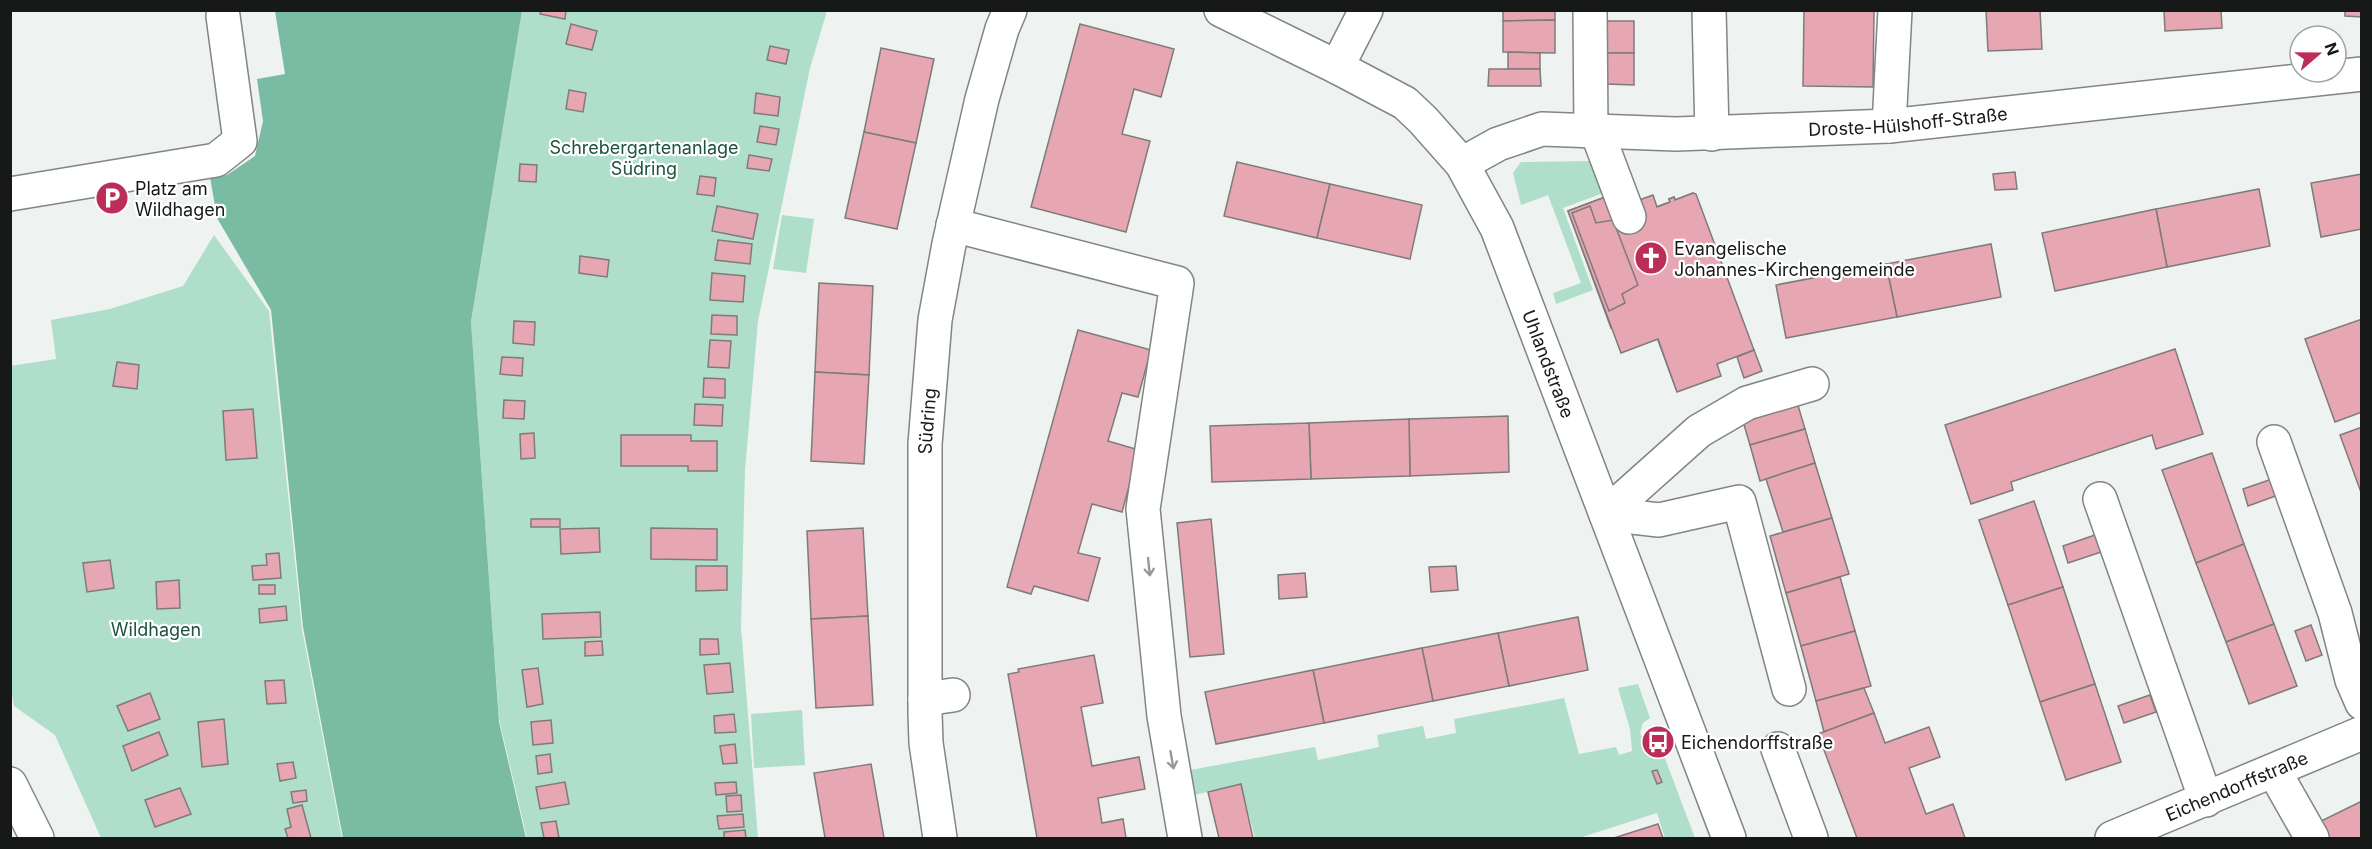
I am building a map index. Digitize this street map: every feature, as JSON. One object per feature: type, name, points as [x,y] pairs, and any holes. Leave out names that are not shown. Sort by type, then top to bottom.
[{"type":"street","name":"Südring","points":[[940,838],[926,743],[939,697],[925,444],[935,320],[953,225],[982,99],[1010,10]]},
{"type":"street","name":"Uhlandstraße","points":[[1221,10],[1337,67],[1405,104],[1423,120],[1462,164],[1497,228],[1687,733],[1729,838]]},
{"type":"street","points":[[1337,67],[1366,10]]},
{"type":"street","points":[[1590,10],[1594,132],[1629,217]]},
{"type":"street","points":[[1709,10],[1712,134]]},
{"type":"street","points":[[1889,126],[1895,10]]},
{"type":"street","points":[[10,194],[216,160],[240,141],[223,16]]},
{"type":"street","name":"Droste-Hülshoff-Straße","points":[[1462,164],[1498,144],[1542,129],[1712,134],[1889,126],[2361,74]]},
{"type":"street","points":[[953,225],[1177,283],[1143,508],[1164,716],[1185,838]]},
{"type":"street","points":[[1606,514],[1699,431],[1747,403],[1812,384]]},
{"type":"street","points":[[2274,442],[2335,614],[2352,680],[2361,703]]},
{"type":"street","points":[[2100,499],[2206,800]]},
{"type":"street","points":[[1606,514],[1659,520],[1739,502],[1789,689]]},
{"type":"street","name":"Eichendorffstraße","points":[[2112,838],[2361,733]]},
{"type":"street","points":[[1778,749],[1811,838]]},
{"type":"street","points":[[2274,771],[2312,838]]},
{"type":"street","points":[[10,784],[38,838]]},
{"type":"green space","points":[[275,11],[522,11],[471,322],[499,722],[526,838],[343,838],[303,627],[271,310],[217,218],[210,177],[227,175],[255,156],[263,121],[257,79],[285,74]]},
{"type":"green space","name":"Schrebergartenanlage Südring","points":[[522,11],[827,11],[810,68],[758,321],[745,470],[741,627],[758,838],[527,838],[499,719],[471,323]]},
{"type":"green space","points":[[1594,161],[1606,192],[1563,208],[1593,290],[1556,304],[1553,293],[1581,283],[1548,195],[1521,205],[1513,173],[1521,162]]},
{"type":"green space","points":[[782,215],[814,219],[806,273],[773,269]]},
{"type":"green space","name":"Wildhagen","points":[[214,235],[269,311],[302,629],[342,838],[101,838],[55,735],[14,706],[10,684],[10,366],[56,359],[51,320],[110,309],[183,286]]},
{"type":"green space","points":[[1638,684],[1650,718],[1643,723],[1640,733],[1647,747],[1656,754],[1663,753],[1695,838],[1665,838],[1657,813],[1579,838],[1255,838],[1241,784],[1190,796],[1185,771],[1315,747],[1318,760],[1379,747],[1377,735],[1423,726],[1426,739],[1456,733],[1454,719],[1564,698],[1579,754],[1616,747],[1619,755],[1632,751],[1630,729],[1618,688]]},
{"type":"green space","points":[[802,710],[805,765],[754,768],[751,714]]},
{"type":"building","points":[[541,10],[566,10],[565,19],[540,14]]},
{"type":"building","points":[[1503,10],[1555,10],[1555,20],[1503,21]]},
{"type":"building","points":[[1804,10],[1874,10],[1873,87],[1803,86]]},
{"type":"building","points":[[1986,10],[2040,10],[2042,49],[1988,51]]},
{"type":"building","points":[[2164,10],[2221,10],[2222,28],[2165,31]]},
{"type":"building","points":[[2345,10],[2362,10],[2362,17],[2345,16]]},
{"type":"building","points":[[1555,20],[1555,53],[1503,52],[1503,21]]},
{"type":"building","points":[[1606,21],[1634,21],[1634,53],[1606,53]]},
{"type":"building","points":[[571,24],[597,31],[592,50],[566,44]]},
{"type":"building","points":[[1080,24],[1174,49],[1161,97],[1134,89],[1122,134],[1150,141],[1126,232],[1031,207]]},
{"type":"building","points":[[770,46],[789,50],[786,64],[767,60]]},
{"type":"building","points":[[881,48],[934,59],[916,143],[864,132]]},
{"type":"building","points":[[1508,52],[1540,53],[1540,69],[1508,69]]},
{"type":"building","points":[[1606,53],[1634,53],[1634,85],[1606,84]]},
{"type":"building","points":[[1489,69],[1540,69],[1541,86],[1488,86]]},
{"type":"building","points":[[569,90],[586,93],[583,112],[566,109]]},
{"type":"building","points":[[756,93],[780,97],[778,116],[754,113]]},
{"type":"building","points":[[760,126],[779,129],[776,145],[757,142]]},
{"type":"building","points":[[864,132],[916,143],[897,229],[845,218]]},
{"type":"building","points":[[749,155],[772,159],[769,171],[747,168]]},
{"type":"building","points":[[1237,162],[1330,184],[1317,238],[1224,216]]},
{"type":"building","points":[[520,164],[537,165],[536,182],[519,181]]},
{"type":"building","points":[[2015,172],[2017,189],[1995,190],[1993,174]]},
{"type":"building","points":[[2362,174],[2362,229],[2321,237],[2311,183]]},
{"type":"building","points":[[700,176],[716,178],[714,196],[697,194]]},
{"type":"building","points":[[1330,184],[1422,205],[1410,259],[1317,238]]},
{"type":"building","points":[[2259,189],[2270,246],[2167,267],[2156,209]]},
{"type":"building","name":"Evangelische Johannes-Kirchengemeinde","points":[[1693,193],[1750,347],[1700,365],[1704,378],[1676,389],[1648,313],[1611,328],[1568,211],[1608,196],[1618,221],[1670,202],[1669,199],[1674,197],[1675,200]]},
{"type":"building","name":"Evangelische Johannes-Kirchengemeinde","points":[[1696,194],[1754,350],[1717,364],[1721,376],[1677,392],[1658,339],[1621,353],[1568,211],[1608,196],[1614,209],[1653,195],[1657,207],[1670,202],[1669,199],[1674,197],[1675,200]]},
{"type":"building","points":[[717,206],[758,214],[753,239],[712,231]]},
{"type":"building","points":[[1590,206],[1596,223],[1613,220],[1638,285],[1622,294],[1625,303],[1609,311],[1572,213]]},
{"type":"building","points":[[2156,209],[2167,267],[2055,291],[2042,233]]},
{"type":"building","points":[[718,240],[752,244],[750,264],[715,260]]},
{"type":"building","points":[[1991,244],[2001,297],[1897,317],[1886,264]]},
{"type":"building","points":[[580,256],[609,260],[607,277],[579,273]]},
{"type":"building","points":[[1886,264],[1897,317],[1786,338],[1776,285]]},
{"type":"building","points":[[712,273],[745,276],[743,302],[710,300]]},
{"type":"building","points":[[819,283],[873,286],[869,375],[815,372]]},
{"type":"building","points":[[712,315],[737,316],[737,335],[711,334]]},
{"type":"building","points":[[2362,319],[2362,412],[2335,422],[2305,339]]},
{"type":"building","points":[[514,321],[535,322],[534,345],[513,343]]},
{"type":"building","points":[[1078,330],[1151,350],[1138,397],[1122,393],[1108,441],[1139,450],[1122,512],[1092,504],[1078,553],[1100,558],[1088,601],[1034,586],[1031,594],[1007,587]]},
{"type":"building","points":[[710,340],[731,341],[729,368],[708,367]]},
{"type":"building","points":[[2175,349],[2203,434],[2156,449],[2152,435],[2011,482],[2013,490],[1971,504],[1945,425]]},
{"type":"building","points":[[1754,350],[1762,371],[1744,378],[1737,357]]},
{"type":"building","points":[[502,357],[523,358],[522,376],[500,374]]},
{"type":"building","points":[[117,362],[139,365],[137,389],[113,386]]},
{"type":"building","points":[[815,372],[869,375],[864,464],[811,461]]},
{"type":"building","points":[[704,378],[725,379],[725,398],[703,397]]},
{"type":"building","points":[[504,400],[525,401],[524,419],[503,418]]},
{"type":"building","points":[[1797,402],[1805,429],[1750,445],[1742,418]]},
{"type":"building","points":[[695,404],[723,405],[722,426],[694,425]]},
{"type":"building","points":[[253,409],[257,458],[226,460],[223,411]]},
{"type":"building","points":[[1508,416],[1509,472],[1410,476],[1409,419]]},
{"type":"building","points":[[1409,419],[1410,476],[1311,479],[1309,423]]},
{"type":"building","points":[[1309,423],[1311,479],[1212,482],[1210,426]]},
{"type":"building","points":[[2362,427],[2362,495],[2340,435]]},
{"type":"building","points":[[1805,429],[1815,463],[1760,481],[1750,445]]},
{"type":"building","points":[[534,433],[535,458],[521,459],[520,434]]},
{"type":"building","points":[[621,435],[691,435],[691,441],[717,441],[717,471],[688,471],[688,466],[621,466]]},
{"type":"building","points":[[2212,453],[2244,544],[2196,563],[2162,470]]},
{"type":"building","points":[[1815,463],[1832,518],[1783,532],[1766,479]]},
{"type":"building","points":[[2275,478],[2281,494],[2248,506],[2243,489]]},
{"type":"building","points":[[2034,501],[2063,587],[2008,605],[1979,520]]},
{"type":"building","points":[[1832,518],[1849,574],[1786,593],[1770,536]]},
{"type":"building","points":[[531,519],[560,519],[560,527],[531,527]]},
{"type":"building","points":[[1211,519],[1224,654],[1190,657],[1177,523]]},
{"type":"building","points":[[599,528],[600,552],[561,554],[560,529]]},
{"type":"building","points":[[651,528],[717,529],[717,560],[651,559]]},
{"type":"building","points":[[863,528],[868,616],[811,619],[807,531]]},
{"type":"building","points":[[2095,535],[2101,552],[2068,563],[2063,546]]},
{"type":"building","points":[[2244,544],[2274,624],[2226,642],[2196,563]]},
{"type":"building","points":[[279,553],[281,578],[253,580],[252,566],[267,565],[266,554]]},
{"type":"building","points":[[110,560],[114,588],[87,592],[83,563]]},
{"type":"building","points":[[696,566],[727,566],[727,590],[696,591]]},
{"type":"building","points":[[1456,566],[1458,590],[1431,592],[1429,567]]},
{"type":"building","points":[[1305,573],[1307,597],[1279,599],[1278,575]]},
{"type":"building","points":[[1840,577],[1855,631],[1801,646],[1786,593]]},
{"type":"building","points":[[179,580],[180,608],[157,609],[156,582]]},
{"type":"building","points":[[259,585],[275,585],[275,594],[259,594]]},
{"type":"building","points":[[2063,587],[2095,684],[2040,702],[2008,605]]},
{"type":"building","points":[[286,606],[287,620],[260,623],[259,609]]},
{"type":"building","points":[[600,612],[601,637],[543,639],[542,614]]},
{"type":"building","points":[[868,616],[873,705],[816,708],[811,619]]},
{"type":"building","points":[[1578,617],[1588,670],[1509,686],[1498,633]]},
{"type":"building","points":[[2274,624],[2297,686],[2249,704],[2226,642]]},
{"type":"building","points":[[2311,625],[2322,655],[2306,661],[2295,631]]},
{"type":"building","points":[[1855,631],[1871,686],[1816,701],[1801,646]]},
{"type":"building","points":[[1498,633],[1509,686],[1433,701],[1422,648]]},
{"type":"building","points":[[700,639],[718,639],[719,654],[700,655]]},
{"type":"building","points":[[602,641],[603,655],[585,656],[585,642]]},
{"type":"building","points":[[1422,648],[1433,701],[1324,723],[1313,670]]},
{"type":"building","points":[[1094,655],[1103,703],[1081,707],[1092,766],[1139,757],[1145,789],[1098,798],[1102,823],[1123,819],[1126,838],[1037,838],[1008,674],[1019,672],[1018,669]]},
{"type":"building","points":[[730,663],[733,692],[707,694],[704,665]]},
{"type":"building","points":[[538,668],[543,704],[527,707],[522,670]]},
{"type":"building","points":[[1313,670],[1324,723],[1216,744],[1205,692]]},
{"type":"building","points":[[284,680],[286,703],[267,704],[265,681]]},
{"type":"building","points":[[2095,684],[2121,762],[2066,780],[2040,702]]},
{"type":"building","points":[[1864,688],[1874,713],[1824,732],[1816,701]]},
{"type":"building","points":[[150,693],[160,719],[128,731],[117,706]]},
{"type":"building","points":[[2150,695],[2156,712],[2124,723],[2118,706]]},
{"type":"building","points":[[1874,713],[1885,743],[1929,727],[1940,757],[1909,768],[1926,814],[1953,804],[1965,838],[1857,838],[1818,734]]},
{"type":"building","points":[[734,714],[736,732],[715,733],[714,716]]},
{"type":"building","points":[[224,719],[228,764],[202,767],[198,722]]},
{"type":"building","points":[[551,720],[553,743],[533,745],[531,722]]},
{"type":"building","points":[[159,732],[168,755],[132,771],[123,746]]},
{"type":"building","points":[[735,744],[737,763],[723,764],[720,746]]},
{"type":"building","points":[[550,754],[552,772],[538,774],[536,756]]},
{"type":"building","points":[[293,762],[296,778],[280,781],[277,764]]},
{"type":"building","points":[[871,764],[884,838],[825,838],[814,773]]},
{"type":"building","points":[[1657,770],[1662,782],[1657,784],[1652,771]]},
{"type":"building","points":[[565,782],[569,804],[540,809],[536,787]]},
{"type":"building","points":[[736,782],[737,793],[716,795],[715,783]]},
{"type":"building","points":[[1241,784],[1253,838],[1219,838],[1208,792]]},
{"type":"building","points":[[180,788],[191,814],[155,827],[145,800]]},
{"type":"building","points":[[306,790],[307,801],[293,803],[291,792]]},
{"type":"building","points":[[741,795],[742,811],[727,812],[726,796]]},
{"type":"building","points":[[2362,801],[2362,838],[2327,838],[2319,822]]},
{"type":"building","points":[[302,805],[311,838],[288,838],[285,829],[291,827],[287,809]]},
{"type":"building","points":[[743,814],[744,827],[719,829],[717,816]]},
{"type":"building","points":[[556,821],[559,838],[544,838],[541,823]]},
{"type":"building","points":[[1658,824],[1663,838],[1614,838]]},
{"type":"building","points":[[745,830],[746,838],[724,838],[724,832]]},
{"type":"place","name":"Platz am Wildhagen","points":[[112,198]]},
{"type":"place","name":"Evangelische Johannes-Kirchengemeinde","points":[[1651,258]]},
{"type":"place","name":"Eichendorffstraße","points":[[1658,742]]}]
